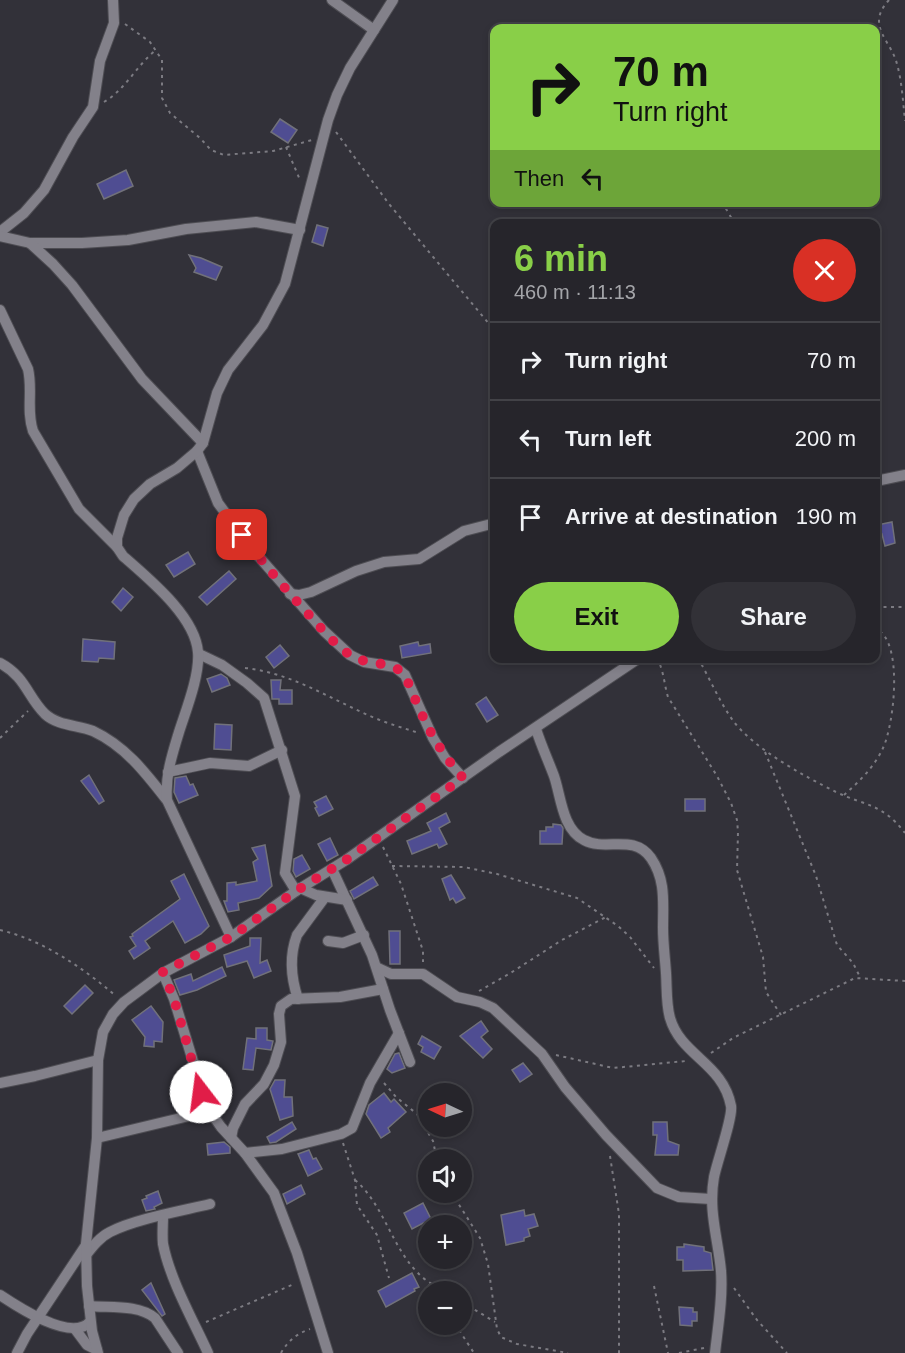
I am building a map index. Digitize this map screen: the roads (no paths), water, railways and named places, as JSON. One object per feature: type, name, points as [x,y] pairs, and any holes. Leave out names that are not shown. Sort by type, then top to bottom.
[{"type":"street","points":[[0,234],[24,213],[44,190],[93,107],[100,61],[112,33],[113,0]]},
{"type":"street","points":[[332,0],[374,30]]},
{"type":"street","points":[[117,548],[124,515],[134,499],[150,484],[177,468],[200,447],[224,378],[263,325],[285,284],[323,137],[337,95],[350,68],[393,0]]},
{"type":"street","points":[[0,234],[30,243],[82,243],[128,240],[186,229],[256,222],[300,230]]},
{"type":"street","points":[[30,243],[72,285],[142,379],[200,447],[218,503],[252,549],[324,631],[350,655],[364,662],[394,667],[405,675],[433,738],[445,758],[463,778]]},
{"type":"street","points":[[0,310],[28,369],[30,378],[29,419],[33,431],[74,503],[123,556],[172,602],[196,638],[199,654],[168,772],[166,800]]},
{"type":"street","points":[[880,480],[905,475]]},
{"type":"street","points":[[290,594],[299,595],[311,591],[356,571],[384,562],[419,559],[464,531],[490,524]]},
{"type":"street","points":[[199,654],[222,665],[264,698],[295,796],[285,873],[298,889],[325,897],[347,900]]},
{"type":"street","points":[[0,663],[15,673],[46,714],[108,739],[122,749],[144,771],[166,800],[231,937]]},
{"type":"street","points":[[97,1351],[90,1322],[86,1249],[97,1137],[98,1060],[104,1032],[113,1014],[124,1002],[163,972],[231,937],[298,889],[378,838],[632,663]]},
{"type":"street","points":[[536,729],[553,773],[567,821],[574,832],[582,840],[596,844],[628,843],[641,848],[650,857],[660,876],[664,895],[663,927],[668,1008],[671,1020],[682,1041],[714,1070],[728,1096],[731,1113],[716,1165],[711,1199],[721,1271],[716,1349]]},
{"type":"street","points":[[168,772],[210,763],[249,766],[282,750]]},
{"type":"street","points":[[332,869],[378,968],[383,989],[410,1062]]},
{"type":"street","points":[[298,999],[291,974],[294,942],[325,897]]},
{"type":"street","points":[[328,941],[343,942],[364,935]]},
{"type":"street","points":[[378,968],[391,974],[423,974],[462,999],[480,1002],[493,1008],[542,1054],[565,1087],[606,1135],[657,1188],[679,1197],[711,1199]]},
{"type":"street","points":[[163,972],[174,999],[201,1092],[210,1111],[274,1193],[305,1279],[328,1353]]},
{"type":"street","points":[[231,1138],[233,1128],[245,1104],[264,1084],[274,1065],[281,1042],[279,1014],[281,1006],[291,999],[340,997],[383,989]]},
{"type":"street","points":[[245,1154],[282,1149],[341,1134],[352,1128],[376,1073],[399,1033]]},
{"type":"street","points":[[0,1083],[35,1077],[98,1060]]},
{"type":"street","points":[[97,1137],[210,1111]]},
{"type":"street","points":[[17,1353],[38,1317],[86,1249],[109,1232],[210,1204]]},
{"type":"street","points":[[163,1216],[163,1243],[184,1305],[208,1353]]},
{"type":"street","points":[[0,1295],[38,1317],[56,1324],[81,1329],[90,1322]]},
{"type":"street","points":[[89,1306],[139,1310],[149,1313],[155,1318],[178,1353]]},
{"type":"street","points":[[75,1329],[87,1346],[97,1351]]}]
